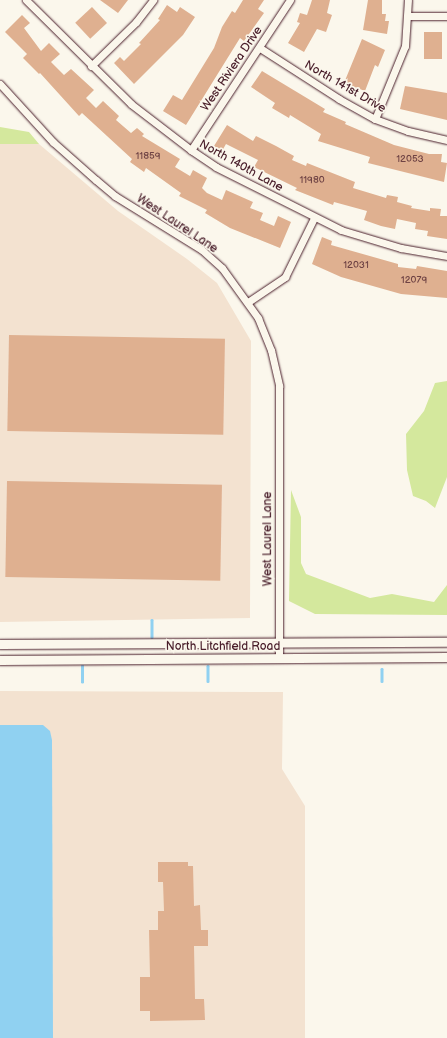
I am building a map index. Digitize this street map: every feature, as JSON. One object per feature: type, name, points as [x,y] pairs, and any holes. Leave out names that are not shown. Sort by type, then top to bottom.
[{"type":"main road","name":"North Litchfield Road","points":[[0,644],[447,642]]},
{"type":"main road","name":"North Litchfield Road","points":[[0,660],[447,657]]},
{"type":"street","name":"North 140th Lane","points":[[26,0],[131,104],[191,150],[243,182],[314,218],[382,243],[447,256]]},
{"type":"street","points":[[91,66],[136,22],[153,0]]},
{"type":"street","name":"West Riviera Drive","points":[[191,150],[260,48],[290,0]]},
{"type":"street","points":[[375,119],[405,46],[408,0]]},
{"type":"street","points":[[408,16],[447,16]]},
{"type":"street","name":"North 141st Drive","points":[[260,48],[339,99],[375,119],[408,131],[447,140]]},
{"type":"street","name":"West Laurel Lane","points":[[0,84],[32,120],[75,163],[115,196],[202,250],[222,268],[248,302],[258,318],[272,350],[279,386],[279,659]]},
{"type":"street","points":[[248,302],[276,286],[285,277],[314,218]]},
{"type":"shaded area","points":[[0,144],[39,144],[118,211],[187,259],[217,283],[251,341],[250,618],[0,622]]},
{"type":"shaded area","points":[[0,691],[283,692],[282,769],[305,806],[305,1038],[0,1038]]},
{"type":"green space","points":[[0,127],[29,132],[39,144],[0,144]]},
{"type":"green space","points":[[447,381],[447,477],[435,508],[426,501],[413,496],[407,470],[406,434],[424,411],[435,383]]},
{"type":"green space","points":[[291,490],[301,517],[301,563],[306,574],[370,598],[392,594],[434,602],[447,585],[447,615],[315,614],[289,601]]},
{"type":"water","points":[[0,725],[43,725],[50,731],[52,740],[53,1038],[0,1038]]},
{"type":"building","points":[[100,0],[128,0],[118,13]]},
{"type":"building","points":[[243,0],[264,0],[258,9],[264,13],[244,41],[240,38],[186,125],[163,111],[173,95],[182,100],[214,48],[222,27],[232,11],[235,13]]},
{"type":"building","points":[[312,0],[330,0],[327,13],[332,15],[326,32],[317,29],[304,52],[288,43],[300,23],[297,22],[300,13],[307,15]]},
{"type":"building","points":[[368,0],[382,0],[382,14],[386,14],[385,21],[389,21],[387,34],[363,30]]},
{"type":"building","points":[[167,5],[177,12],[180,7],[195,17],[183,35],[134,84],[114,63],[120,57],[124,61],[141,44],[139,43],[160,20],[158,19]]},
{"type":"building","points":[[92,7],[107,23],[90,39],[75,23]]},
{"type":"building","points":[[22,15],[30,23],[24,28],[41,51],[49,43],[60,54],[51,62],[64,75],[71,69],[94,90],[86,98],[96,108],[103,101],[119,116],[116,120],[131,133],[137,128],[144,134],[142,136],[180,159],[175,167],[190,176],[193,170],[207,178],[202,188],[207,193],[222,200],[226,190],[253,202],[250,208],[263,213],[260,220],[274,226],[278,216],[291,222],[280,248],[230,228],[205,213],[207,210],[179,196],[181,193],[146,168],[144,172],[130,162],[132,159],[82,113],[79,116],[40,73],[39,74],[23,58],[27,54],[5,32]]},
{"type":"building","points":[[424,32],[442,32],[442,59],[424,59]]},
{"type":"building","points":[[362,39],[385,50],[378,67],[375,65],[365,91],[344,83]]},
{"type":"building","points":[[262,71],[325,109],[323,112],[346,122],[345,124],[394,145],[429,154],[442,154],[441,162],[447,163],[444,182],[368,163],[370,157],[318,141],[321,134],[290,115],[289,118],[272,108],[275,103],[251,87]]},
{"type":"building","points":[[405,86],[447,93],[447,120],[400,109]]},
{"type":"building","points":[[227,125],[253,141],[256,136],[276,146],[294,156],[292,160],[306,166],[307,163],[355,182],[353,188],[386,198],[387,195],[398,197],[397,202],[412,206],[411,208],[430,211],[430,208],[441,209],[440,216],[447,216],[447,239],[427,236],[428,231],[415,229],[416,223],[397,219],[395,229],[381,226],[364,220],[367,211],[334,202],[333,205],[295,190],[297,188],[254,167],[258,160],[226,144],[222,151],[214,146]]},
{"type":"building","points":[[322,237],[332,241],[331,245],[398,264],[398,267],[416,269],[417,266],[447,271],[447,298],[401,294],[341,277],[312,264]]},
{"type":"building","points":[[9,335],[225,339],[223,435],[7,431]]},
{"type":"building","points":[[7,481],[222,485],[220,581],[5,577]]},
{"type":"building","points":[[158,862],[188,862],[188,866],[193,866],[194,906],[200,905],[201,930],[208,930],[208,946],[194,946],[195,999],[204,999],[205,1020],[150,1021],[150,1011],[140,1011],[140,977],[150,977],[149,930],[158,930],[158,911],[164,911],[163,882],[158,882]]},
{"type":"waterway","points":[[152,620],[152,637]]},
{"type":"waterway","points":[[82,666],[82,682]]},
{"type":"waterway","points":[[208,666],[208,681]]},
{"type":"waterway","points":[[382,669],[382,681]]}]
